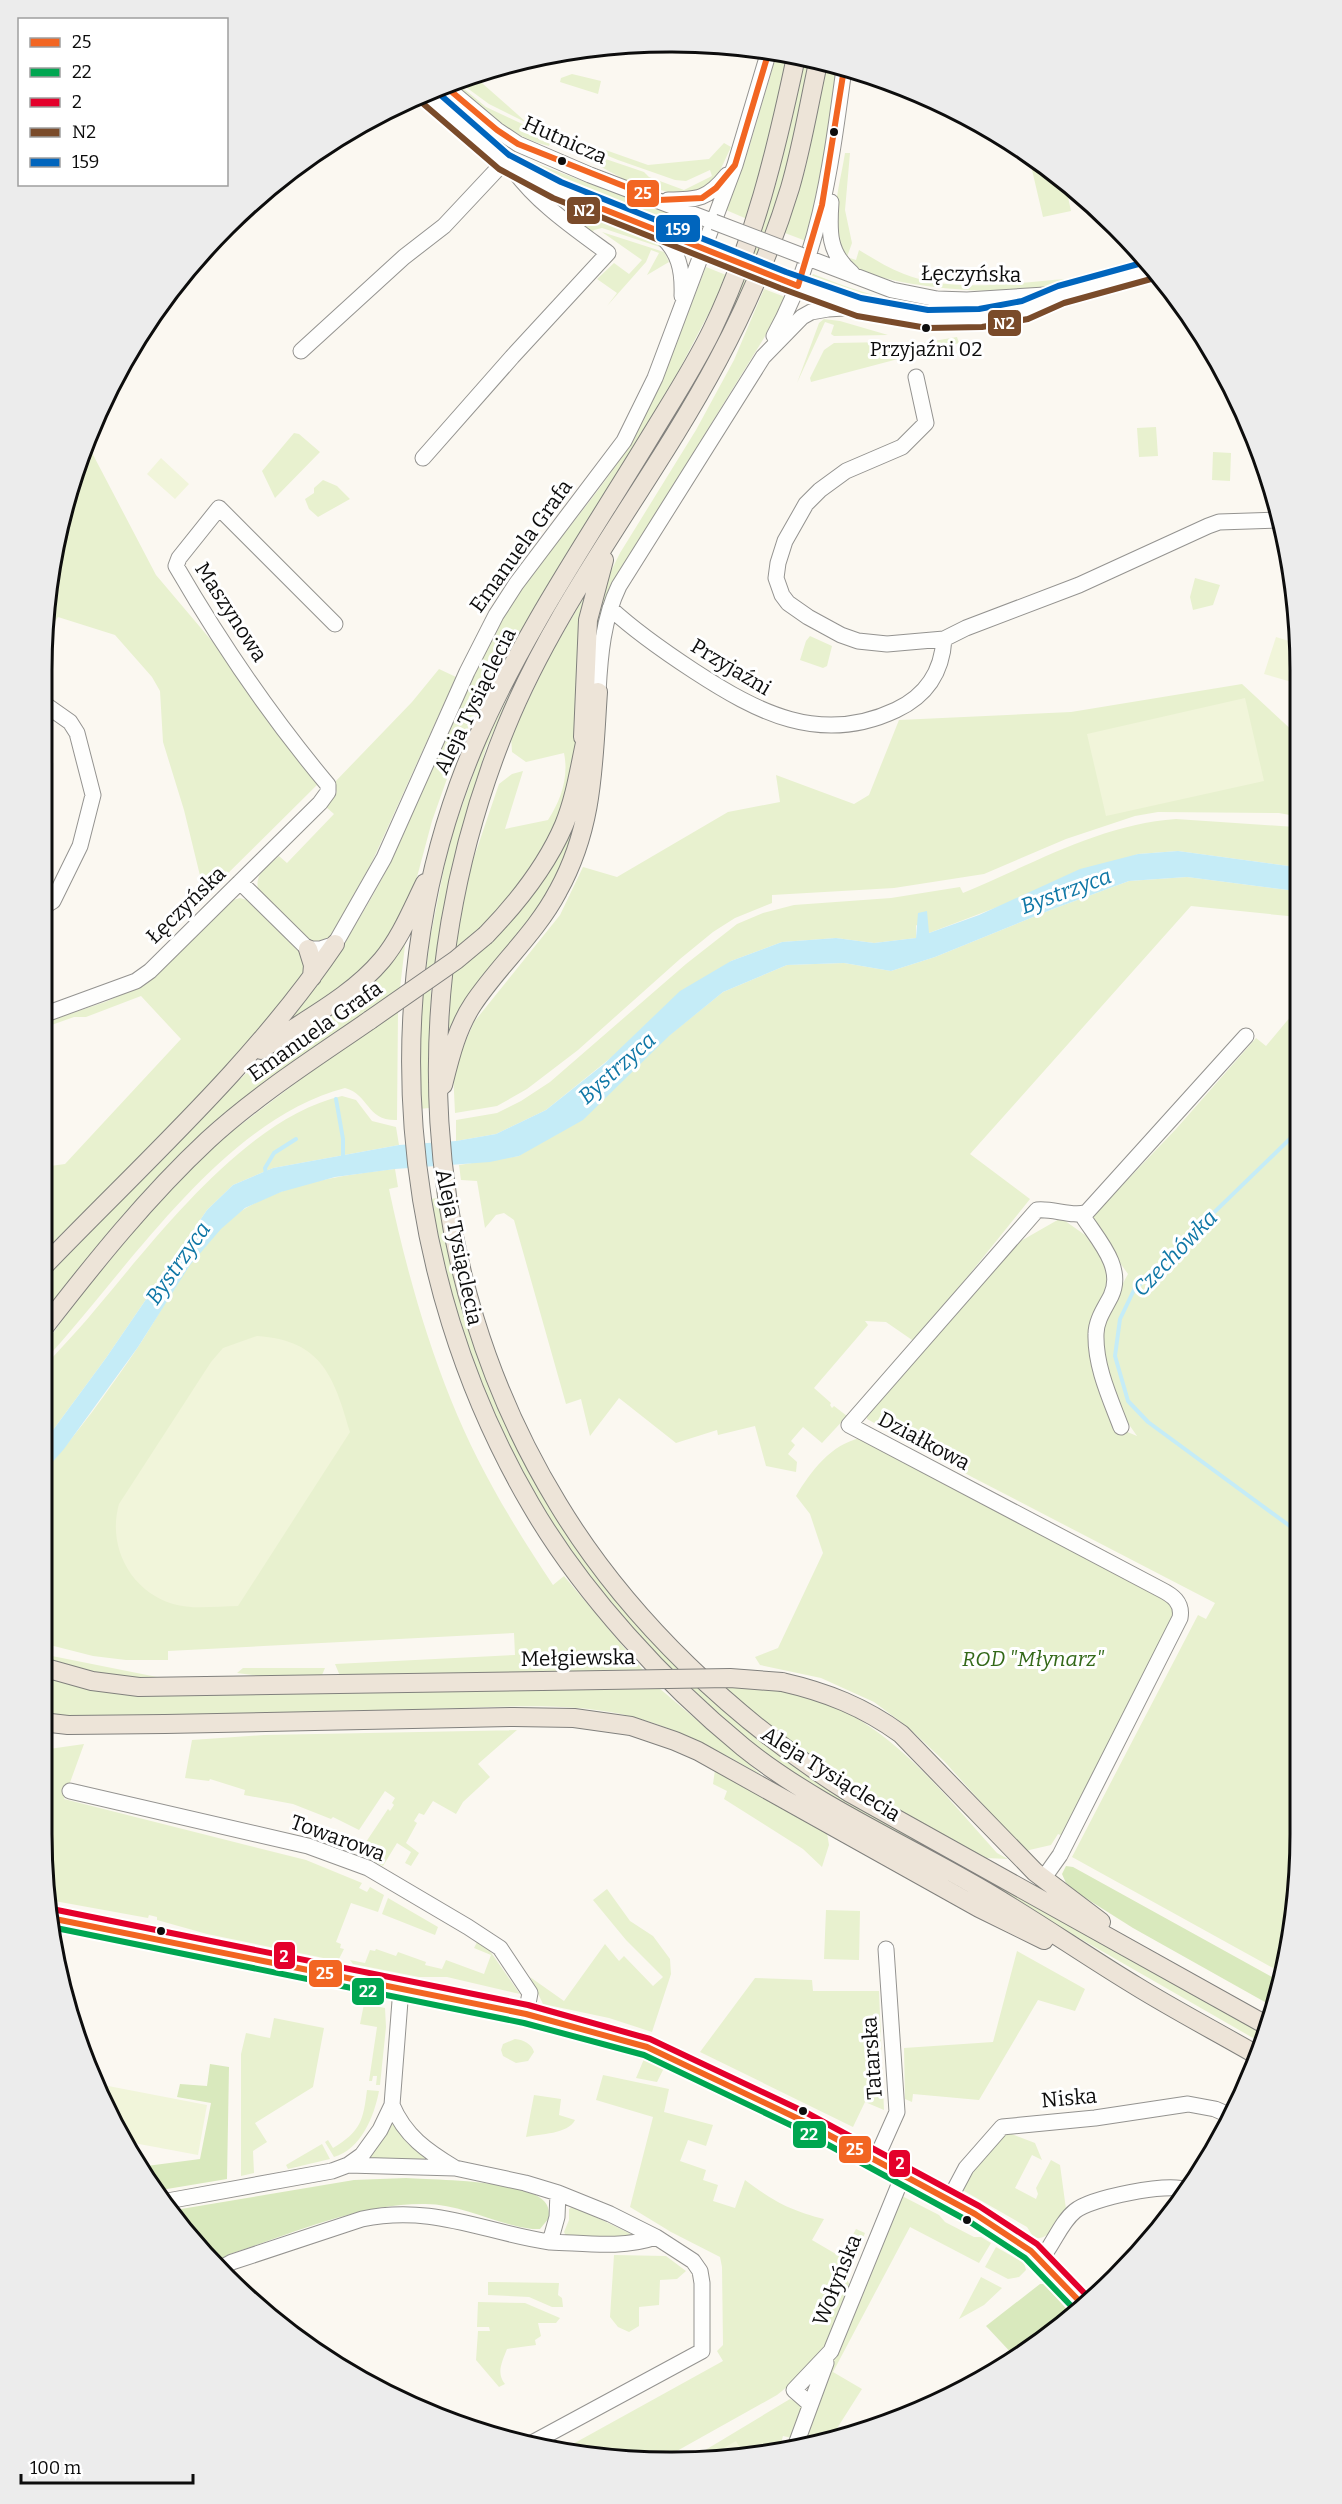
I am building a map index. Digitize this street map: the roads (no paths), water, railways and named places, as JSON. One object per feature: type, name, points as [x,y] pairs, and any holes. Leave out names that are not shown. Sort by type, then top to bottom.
[{"type":"main road","name":"Aleja Tysiąclecia","points":[[794,65],[778,145],[758,216],[728,293],[696,360],[550,600],[504,683],[478,735],[461,777],[435,863],[420,946],[412,1013],[411,1110],[430,1241],[447,1313],[469,1377],[501,1449],[534,1511],[554,1541],[637,1645],[675,1687],[717,1725],[782,1775],[987,1892],[1140,1988],[1250,2051]]},
{"type":"main road","name":"Aleja Tysiąclecia","points":[[816,70],[799,152],[780,220],[738,320],[720,357],[538,660],[506,727],[484,785],[462,860],[441,982],[437,1036],[438,1107],[448,1197],[460,1266],[482,1341],[532,1457],[560,1508],[592,1553],[668,1644],[726,1701],[791,1754],[850,1793],[1260,2022]]},
{"type":"main road","points":[[582,757],[588,620],[611,538]]},
{"type":"main road","points":[[582,757],[598,692]]},
{"type":"main road","points":[[438,1107],[453,1046],[472,1005],[548,908],[571,866],[590,805],[598,692]]},
{"type":"main road","name":"Emanuela Grafa","points":[[52,1318],[142,1207],[194,1153],[238,1114],[283,1080],[456,960],[486,935],[523,894],[551,851],[564,824],[582,757]]},
{"type":"main road","points":[[218,1088],[260,1051],[345,994],[383,959],[400,933],[435,863]]},
{"type":"main road","points":[[52,1259],[218,1088],[298,996],[335,944]]},
{"type":"main road","points":[[308,949],[313,965],[312,977]]},
{"type":"main road","name":"Mełgiewska","points":[[52,1670],[93,1681],[139,1687],[730,1678],[782,1682],[816,1690],[855,1705],[876,1716],[901,1734],[1043,1880],[1168,1971]]},
{"type":"main road","points":[[52,1723],[68,1725],[514,1717],[574,1718],[612,1722],[655,1733],[698,1751],[979,1908],[1140,1988]]},
{"type":"main road","points":[[52,1731],[68,1725]]},
{"type":"street","points":[[703,249],[735,165],[766,60]]},
{"type":"street","points":[[598,692],[601,649],[610,608],[625,576],[763,357],[798,286],[821,214],[831,165],[843,77]]},
{"type":"street","name":"Hutnicza","points":[[453,93],[497,130],[518,144],[714,222]]},
{"type":"street","name":"Hutnicza","points":[[433,100],[507,163],[586,202],[798,286],[859,307]]},
{"type":"street","points":[[301,351],[404,257],[444,226],[507,163],[522,182],[608,254],[512,357],[423,458]]},
{"type":"street","points":[[659,200],[702,198],[716,188],[735,165]]},
{"type":"street","points":[[831,165],[831,241],[837,258],[859,279]]},
{"type":"street","points":[[573,227],[586,202]]},
{"type":"street","name":"Łęczyńska","points":[[714,222],[892,290],[937,298],[996,299],[1061,294]]},
{"type":"street","points":[[653,230],[668,242],[678,259],[682,283],[682,305]]},
{"type":"street","name":"Emanuela Grafa","points":[[335,944],[384,858],[467,672],[496,615],[516,584],[624,441],[655,378],[703,249]]},
{"type":"street","name":"Łęczyńska","points":[[859,307],[897,315],[952,320],[1025,310],[1061,294],[1143,272]]},
{"type":"street","points":[[763,357],[802,317],[811,312],[859,307]]},
{"type":"street","points":[[916,378],[926,423],[902,447],[846,471],[806,504],[785,541],[778,563],[776,578],[778,588],[788,603],[841,635],[887,644],[944,639],[966,628],[1089,581],[1219,522],[1270,520]]},
{"type":"street","name":"Maszynowa","points":[[328,785],[296,747],[201,610],[176,566],[179,558],[219,508],[335,624]]},
{"type":"street","name":"Przyjaźni","points":[[610,608],[647,639],[730,695],[780,717],[818,725],[865,721],[890,713],[915,700],[934,679],[942,659],[944,639]]},
{"type":"street","points":[[52,709],[70,722],[77,733],[93,795],[80,846],[52,902]]},
{"type":"street","name":"Łęczyńska","points":[[52,1012],[136,981],[150,970],[320,803],[328,792],[328,785]]},
{"type":"street","points":[[240,882],[308,949],[320,950],[335,944]]},
{"type":"street","points":[[1121,1427],[1102,1376],[1096,1334],[1099,1319],[1116,1285],[1116,1276],[1114,1266],[1082,1215],[1092,1208],[1246,1036]]},
{"type":"street","name":"Działkowa","points":[[1043,1880],[1060,1855],[1180,1618],[1179,1605],[1170,1594],[849,1425],[1037,1210],[1050,1209],[1082,1215]]},
{"type":"street","name":"Towarowa","points":[[70,1791],[308,1846],[368,1868],[500,1948],[530,1993],[526,2014]]},
{"type":"street","points":[[59,1920],[526,2014],[647,2047],[771,2105],[993,2225],[1040,2260],[1078,2299]]},
{"type":"street","name":"Tatarska","points":[[876,2160],[897,2112],[886,1949]]},
{"type":"street","points":[[173,2200],[332,2171],[348,2165],[370,2145],[392,2105],[401,1988]]},
{"type":"street","name":"Niska","points":[[949,2200],[966,2168],[1002,2127],[1095,2118],[1188,2104],[1223,2112]]},
{"type":"street","points":[[392,2105],[405,2131],[427,2151],[455,2168]]},
{"type":"street","points":[[348,2165],[455,2168],[558,2193],[610,2214],[656,2237],[693,2261],[700,2271],[702,2351],[541,2438]]},
{"type":"street","name":"Wołyńska","points":[[810,2404],[794,2390],[831,2351],[903,2175]]},
{"type":"street","points":[[1040,2260],[1070,2217],[1081,2208],[1153,2188],[1177,2188]]},
{"type":"street","points":[[550,2242],[557,2217],[558,2193]]},
{"type":"street","points":[[229,2265],[362,2219],[381,2215],[446,2217],[527,2239],[550,2242],[624,2244],[656,2237]]},
{"type":"street","points":[[798,2438],[831,2351]]},
{"type":"water","name":"Bystrzyca","points":[[1178,851],[1290,866],[1290,890],[1187,877],[1129,881],[935,957],[891,971],[844,963],[787,965],[723,992],[669,1036],[583,1120],[519,1156],[490,1162],[395,1169],[335,1177],[281,1192],[245,1208],[221,1229],[190,1265],[138,1347],[52,1463],[52,1431],[106,1358],[207,1210],[233,1185],[273,1168],[399,1145],[456,1141],[496,1134],[546,1110],[604,1064],[680,991],[731,961],[782,942],[836,938],[874,943],[916,938],[918,913],[927,911],[929,933],[979,915],[1080,869],[1138,854]]},
{"type":"waterway","points":[[336,1099],[343,1139],[343,1157]]},
{"type":"waterway","points":[[266,1174],[265,1168],[274,1153],[296,1139]]},
{"type":"waterway","name":"Czechówka","points":[[1290,1139],[1134,1290],[1120,1319],[1115,1356],[1128,1401],[1148,1422],[1290,1526]]},
{"type":"place","name":"Przyjaźni 02","points":[[926,328]]},
{"type":"park label","name":"ROD \"Młynarz\"","points":[[1033,1659]]}]
